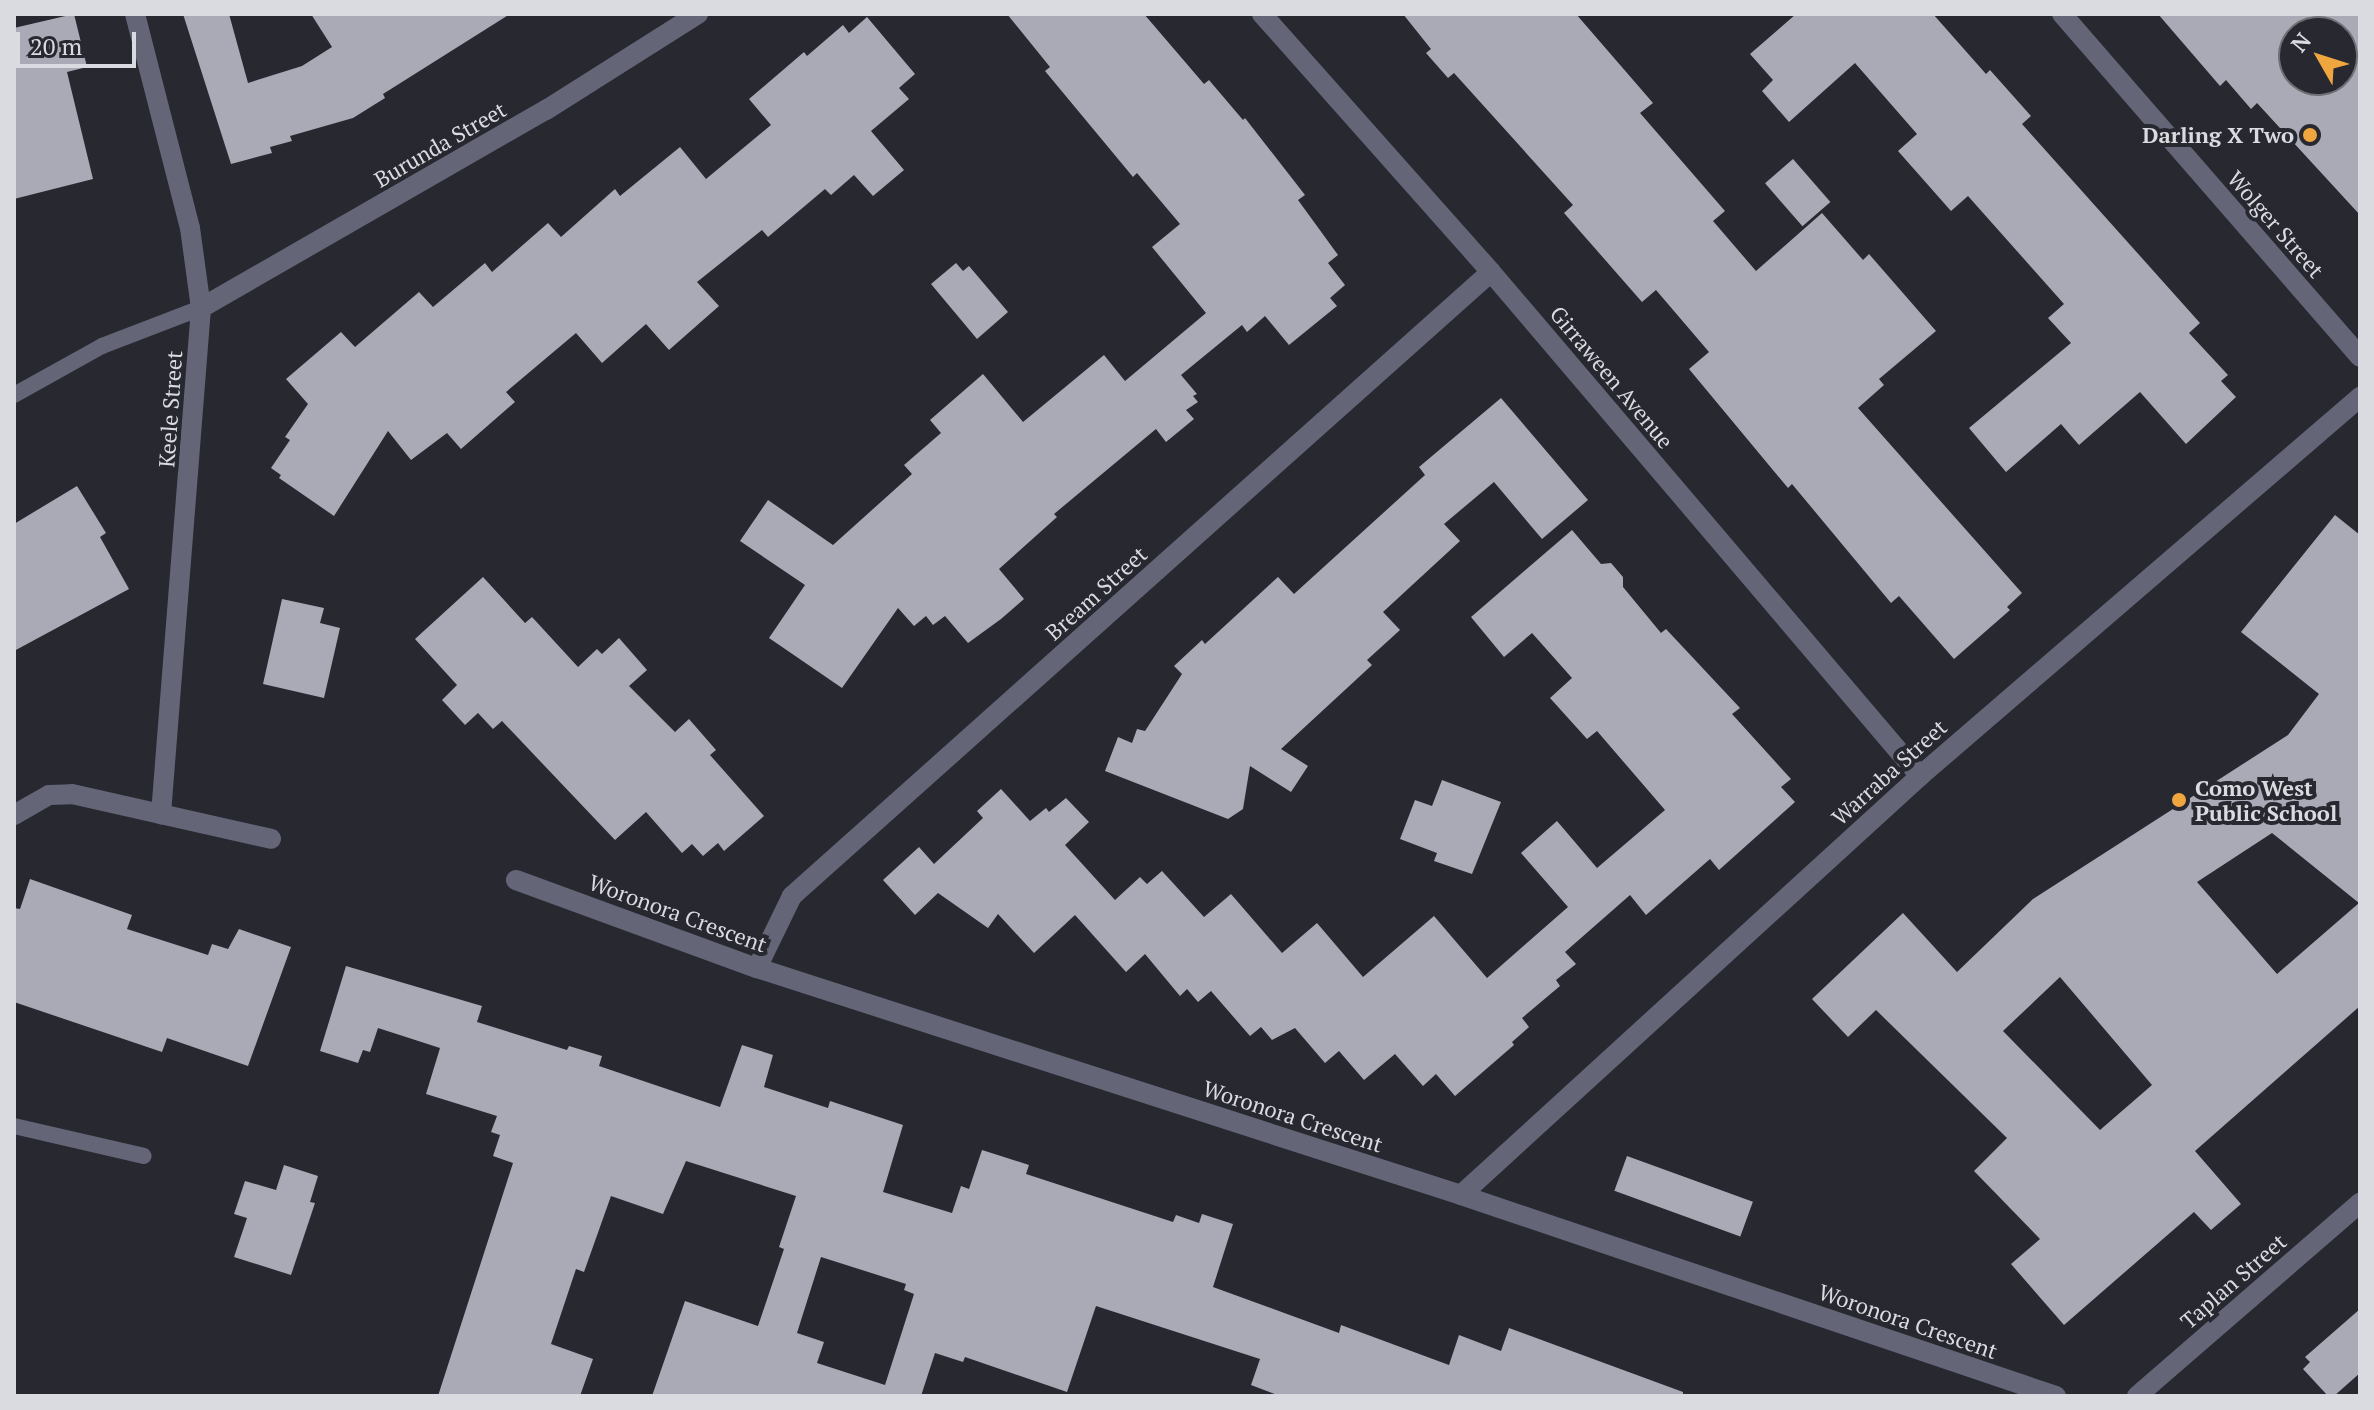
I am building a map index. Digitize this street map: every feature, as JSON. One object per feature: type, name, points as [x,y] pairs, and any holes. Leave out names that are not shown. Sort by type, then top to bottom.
[{"type":"street","name":"Keele Street","points":[[135,14],[190,228],[201,308],[161,814]]},
{"type":"street","name":"Burunda Street","points":[[201,308],[546,110],[698,14]]},
{"type":"street","name":"Girraween Avenue","points":[[1262,14],[1491,272],[1920,776]]},
{"type":"street","name":"Wolger Street","points":[[2062,14],[2360,357]]},
{"type":"street","name":"Bream Street","points":[[757,968],[792,896],[1491,272]]},
{"type":"street","name":"Warraba Street","points":[[1461,1195],[1920,776],[2360,397]]},
{"type":"street","points":[[14,815],[49,795],[72,794],[271,839]]},
{"type":"street","name":"Woronora Crescent","points":[[516,880],[757,968],[1461,1195],[2056,1396]]},
{"type":"street","name":"Taplan Street","points":[[2137,1396],[2360,1203]]},
{"type":"lane","points":[[14,395],[102,346],[201,308]]},
{"type":"lane","points":[[14,1126],[144,1156]]},
{"type":"building","points":[[74,14],[87,67],[67,72],[93,179],[14,199],[14,28]]},
{"type":"building","points":[[183,14],[229,14],[248,83],[302,66],[332,47],[311,14],[510,14],[383,94],[385,98],[353,118],[290,136],[292,141],[270,147],[272,153],[231,164]]},
{"type":"building","points":[[1007,14],[1144,14],[1204,84],[1209,80],[1243,120],[1245,118],[1305,195],[1298,200],[1338,255],[1328,263],[1345,285],[1330,298],[1337,306],[1289,345],[1265,316],[1247,332],[1242,325],[1181,375],[1197,394],[1193,396],[1198,402],[1186,410],[1194,419],[1166,442],[1156,429],[1054,514],[1057,517],[999,569],[1024,599],[1001,619],[968,643],[945,616],[933,625],[926,616],[914,626],[898,608],[842,688],[769,638],[805,585],[740,541],[768,500],[833,545],[912,474],[904,465],[941,433],[930,420],[983,374],[1023,422],[1104,355],[1125,381],[1206,313],[1152,247],[1180,224],[1137,173],[1133,177],[1045,71],[1050,67]]},
{"type":"building","points":[[1403,14],[1576,14],[1653,103],[1640,113],[1725,211],[1713,221],[1756,271],[1822,213],[1863,260],[1869,254],[1936,331],[1879,379],[1884,385],[1858,408],[2022,593],[2007,607],[2010,610],[1954,659],[1899,596],[1891,603],[1792,484],[1788,488],[1689,369],[1709,352],[1656,290],[1642,302],[1564,213],[1573,205],[1454,73],[1448,78],[1426,53],[1431,49]]},
{"type":"building","points":[[1796,14],[1933,14],[1986,74],[1990,70],[2031,116],[2022,124],[2200,323],[2189,333],[2228,375],[2221,381],[2236,397],[2186,444],[2140,392],[2079,445],[2061,424],[2006,472],[1969,428],[2071,343],[2048,318],[2064,304],[1968,196],[1951,211],[1898,151],[1917,134],[1855,63],[1789,122],[1762,91],[1773,80],[1750,54]]},
{"type":"building","points":[[2158,14],[2360,14],[2360,215],[2257,103],[2251,109],[2226,80],[2220,86]]},
{"type":"building","points":[[867,17],[915,74],[899,88],[909,99],[871,131],[904,170],[873,196],[854,175],[831,195],[825,189],[768,237],[762,230],[697,282],[719,306],[669,350],[646,324],[602,363],[576,333],[506,392],[515,402],[461,449],[447,433],[411,460],[388,431],[334,516],[279,478],[281,475],[271,468],[290,440],[285,437],[308,404],[286,379],[341,332],[355,347],[419,292],[433,307],[485,263],[492,272],[548,223],[561,237],[615,189],[620,196],[680,147],[706,179],[771,125],[749,99],[804,52],[807,56],[843,25],[849,33]]},
{"type":"building","points":[[1793,159],[1830,202],[1802,226],[1765,183]]},
{"type":"building","points":[[956,263],[963,271],[969,266],[1008,312],[977,339],[931,284]]},
{"type":"building","points":[[1501,398],[1588,500],[1542,539],[1494,482],[1444,524],[1460,541],[1383,612],[1400,630],[1367,660],[1372,665],[1281,749],[1308,766],[1291,792],[1250,766],[1243,809],[1228,819],[1105,771],[1118,737],[1132,743],[1137,729],[1145,731],[1182,674],[1174,666],[1202,640],[1205,644],[1278,577],[1294,594],[1425,475],[1419,467]]},
{"type":"building","points":[[77,486],[106,533],[100,537],[129,589],[14,651],[14,524]]},
{"type":"building","points":[[2335,515],[2360,535],[2360,1006],[2195,1151],[2241,1204],[2211,1230],[2194,1212],[2064,1325],[2011,1264],[2040,1239],[1974,1171],[2007,1138],[1876,1010],[1848,1037],[1812,999],[1903,913],[1957,972],[2033,899],[2288,735],[2319,694],[2241,632]],"holes":[[[2272,833],[2359,903],[2277,974],[2197,882]],[[2060,977],[2152,1085],[2100,1130],[2003,1031]]]},
{"type":"building","points":[[1572,530],[1601,564],[1611,563],[1623,577],[1623,587],[1661,633],[1666,629],[1740,708],[1732,714],[1791,779],[1781,787],[1795,802],[1719,870],[1710,859],[1646,915],[1630,895],[1565,952],[1576,964],[1556,980],[1560,986],[1522,1018],[1529,1027],[1512,1042],[1514,1045],[1455,1096],[1436,1074],[1423,1086],[1395,1054],[1364,1080],[1339,1051],[1325,1063],[1295,1028],[1272,1040],[1261,1027],[1250,1036],[1211,991],[1198,1002],[1187,989],[1180,996],[1145,954],[1126,972],[1075,915],[1034,953],[998,914],[988,928],[938,893],[915,915],[883,880],[919,847],[934,864],[983,818],[977,811],[1001,789],[1030,821],[1046,808],[1049,812],[1066,798],[1089,822],[1065,845],[1115,900],[1140,877],[1147,884],[1162,871],[1204,917],[1231,894],[1282,953],[1317,923],[1363,977],[1434,916],[1487,978],[1568,907],[1521,853],[1557,821],[1597,868],[1665,810],[1597,731],[1587,739],[1550,698],[1572,678],[1532,633],[1504,657],[1471,617]]},
{"type":"building","points":[[483,577],[525,623],[532,617],[578,667],[597,649],[602,654],[619,638],[647,670],[629,686],[675,732],[689,719],[716,750],[710,755],[764,816],[724,851],[718,843],[703,856],[692,844],[682,853],[646,812],[615,840],[502,721],[493,729],[478,713],[465,725],[442,700],[457,685],[415,639]]},
{"type":"building","points":[[282,599],[324,608],[320,623],[340,628],[324,698],[263,684]]},
{"type":"building","points":[[1442,780],[1501,802],[1472,874],[1434,861],[1437,853],[1400,839],[1415,800],[1432,806]]},
{"type":"building","points":[[30,879],[132,915],[127,929],[208,955],[212,944],[228,949],[239,929],[291,947],[248,1066],[167,1038],[162,1052],[14,1002],[14,908],[20,909]]},
{"type":"building","points":[[346,966],[482,1006],[477,1022],[567,1050],[569,1046],[602,1056],[599,1066],[720,1107],[742,1045],[773,1055],[764,1087],[828,1108],[830,1101],[903,1125],[883,1192],[952,1213],[961,1186],[969,1189],[982,1150],[1029,1165],[1026,1174],[1173,1222],[1176,1215],[1199,1223],[1202,1214],[1233,1224],[1213,1287],[1339,1333],[1341,1325],[1449,1365],[1459,1335],[1501,1351],[1509,1328],[1683,1392],[1683,1396],[1280,1396],[1251,1385],[1260,1359],[1096,1306],[1067,1392],[965,1357],[963,1362],[935,1353],[921,1396],[652,1396],[685,1301],[758,1326],[784,1249],[779,1247],[796,1196],[686,1161],[663,1214],[611,1196],[584,1272],[576,1269],[551,1344],[593,1359],[580,1396],[438,1396],[513,1163],[493,1156],[500,1135],[491,1132],[497,1116],[426,1094],[440,1048],[378,1028],[370,1052],[363,1050],[358,1063],[320,1051]],"holes":[[[821,1257],[906,1284],[904,1290],[914,1294],[885,1385],[817,1363],[824,1342],[797,1333]]]},
{"type":"building","points":[[1627,1156],[1753,1202],[1740,1237],[1614,1191]]},
{"type":"building","points":[[284,1165],[318,1176],[310,1202],[315,1203],[291,1275],[234,1257],[247,1218],[234,1214],[245,1181],[276,1190]]},
{"type":"building","points":[[2360,1309],[2360,1373],[2334,1396],[2328,1396],[2303,1369],[2310,1362],[2305,1357]]},
{"type":"place","name":"Darling X Two","points":[[2310,135]]},
{"type":"place","name":"Como West Public School","points":[[2179,800]]}]
